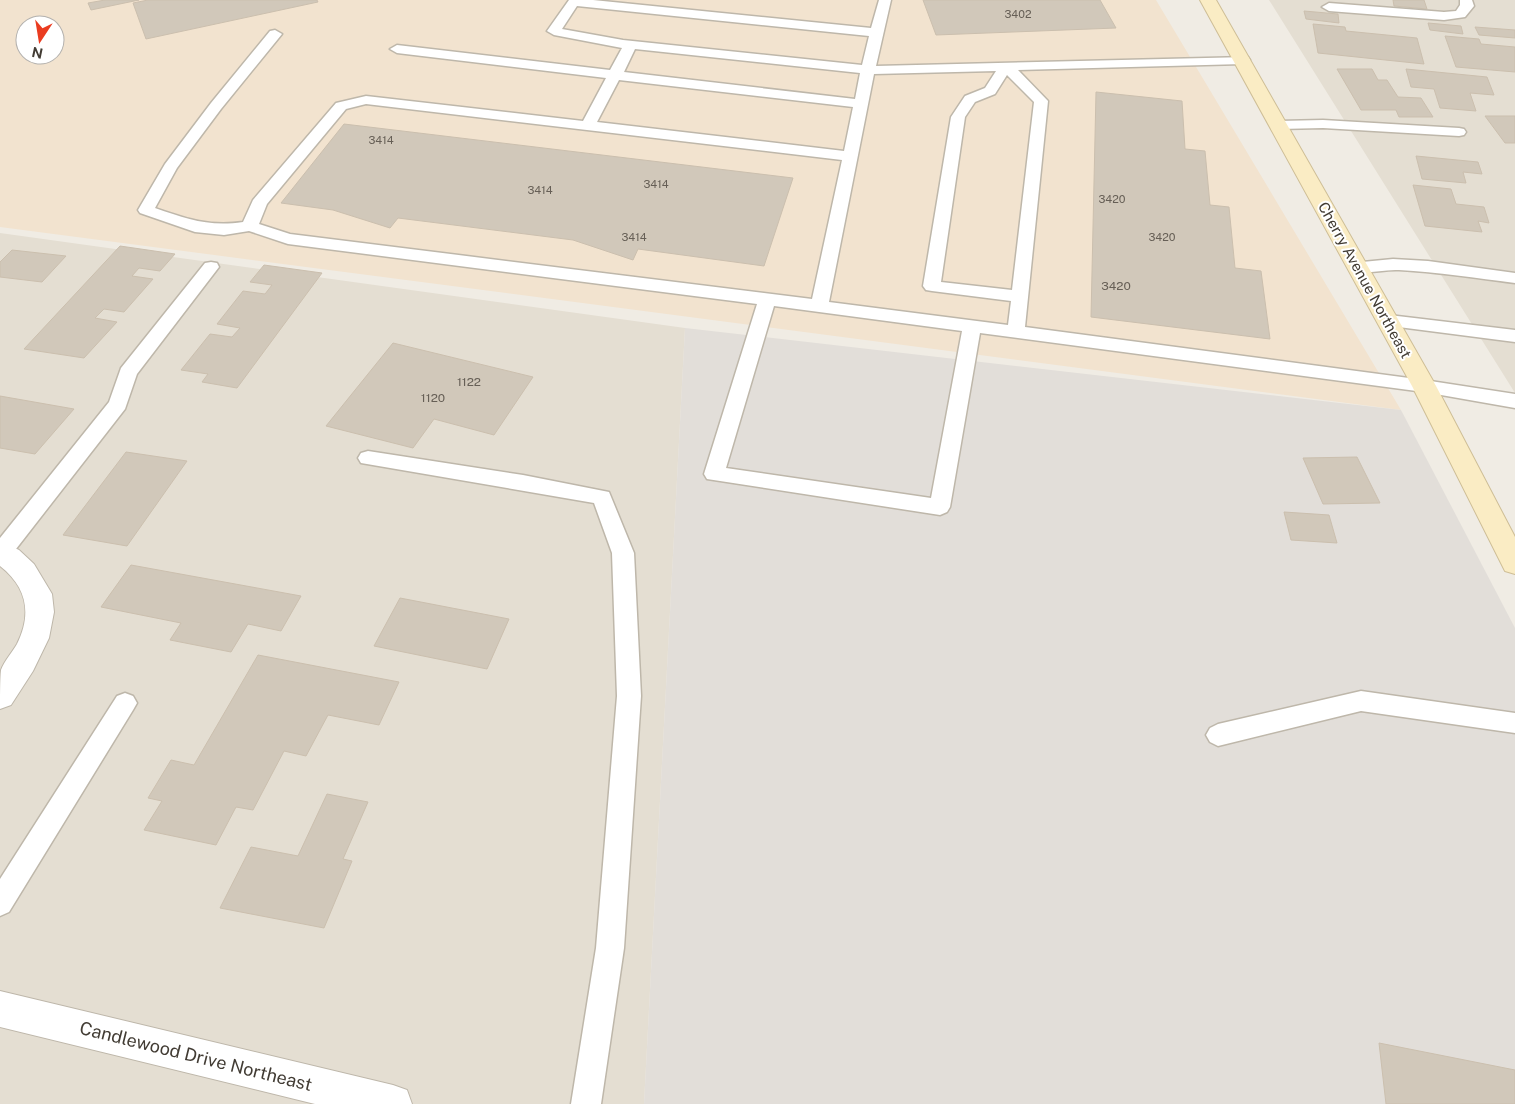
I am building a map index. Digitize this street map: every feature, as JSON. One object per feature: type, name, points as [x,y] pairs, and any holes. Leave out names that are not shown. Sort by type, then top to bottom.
[{"type":"main road","name":"Cherry Avenue Northeast","points":[[1208,0],[1389,321],[1515,563]]},
{"type":"street","points":[[0,552],[17,562],[27,576],[39,596],[39,608],[38,628],[27,655],[0,696]]},
{"type":"street","name":"Candlewood Drive Northeast","points":[[0,1009],[393,1104]]},
{"type":"lane","points":[[819,306],[868,70],[885,0]]},
{"type":"lane","points":[[1329,7],[1444,16],[1460,14],[1467,6],[1466,0]]},
{"type":"lane","points":[[876,33],[574,1],[554,31],[631,44],[868,70],[1242,60]]},
{"type":"lane","points":[[275,34],[216,106],[170,167],[146,210],[195,227],[224,230],[250,226],[288,239],[972,326],[1424,386],[1515,401]]},
{"type":"lane","points":[[588,126],[631,44]]},
{"type":"lane","points":[[396,49],[861,104]]},
{"type":"lane","points":[[1006,66],[990,91],[970,99],[958,117],[932,286],[1020,297]]},
{"type":"lane","points":[[1006,66],[1041,101],[1016,332]]},
{"type":"lane","points":[[250,226],[259,203],[341,106],[366,100],[851,156]]},
{"type":"lane","points":[[1279,125],[1323,124],[1459,132]]},
{"type":"lane","points":[[1358,267],[1393,264],[1428,266],[1515,278]]},
{"type":"lane","points":[[0,552],[118,404],[128,372],[211,267]]},
{"type":"lane","points":[[767,299],[714,474],[940,506],[972,326]]},
{"type":"lane","points":[[1389,321],[1515,336]]},
{"type":"lane","points":[[368,458],[523,482],[602,498],[623,553],[629,696],[610,948],[586,1104]]},
{"type":"lane","points":[[1218,735],[1361,701],[1515,723]]},
{"type":"lane","points":[[0,903],[125,703]]},
{"type":"shaded area","points":[[0,0],[1156,0],[1401,410],[0,227]]},
{"type":"shaded area","points":[[1269,0],[1515,0],[1515,393]]},
{"type":"shaded area","points":[[0,233],[685,328],[644,1104],[0,1104]]},
{"type":"shaded area","points":[[685,328],[1401,410],[1515,628],[1515,1104],[644,1104]]},
{"type":"building","points":[[105,0],[139,0],[91,10],[88,3]]},
{"type":"building","points":[[148,0],[317,0],[318,2],[146,39],[133,3]]},
{"type":"building","points":[[923,0],[1100,0],[1116,28],[936,35]]},
{"type":"building","points":[[1393,0],[1424,0],[1427,9],[1394,6]]},
{"type":"building","points":[[1304,11],[1338,14],[1339,23],[1306,19]]},
{"type":"building","points":[[1428,23],[1461,26],[1463,34],[1430,30]]},
{"type":"building","points":[[1313,24],[1345,27],[1346,31],[1417,38],[1424,64],[1318,53]]},
{"type":"building","points":[[1475,27],[1515,30],[1515,38],[1479,35]]},
{"type":"building","points":[[1445,36],[1479,39],[1481,44],[1515,47],[1515,72],[1456,67]]},
{"type":"building","points":[[1337,69],[1372,69],[1378,80],[1387,80],[1398,97],[1421,98],[1433,117],[1399,117],[1396,110],[1361,110]]},
{"type":"building","points":[[1406,69],[1487,77],[1494,95],[1470,93],[1476,111],[1440,108],[1434,89],[1411,87]]},
{"type":"building","points":[[1096,92],[1182,101],[1185,149],[1205,151],[1210,205],[1229,207],[1235,268],[1261,271],[1270,339],[1091,317]]},
{"type":"building","points":[[1485,116],[1515,116],[1515,143],[1505,143]]},
{"type":"building","points":[[344,124],[793,178],[764,266],[638,249],[633,260],[573,240],[398,218],[390,228],[333,210],[281,203]]},
{"type":"building","points":[[1416,156],[1478,162],[1482,174],[1463,172],[1466,183],[1422,179]]},
{"type":"building","points":[[1413,185],[1451,189],[1456,204],[1484,207],[1489,223],[1478,221],[1482,232],[1425,226]]},
{"type":"building","points":[[120,246],[175,254],[160,271],[139,268],[132,276],[153,279],[124,312],[104,309],[95,318],[117,322],[84,358],[24,349]]},
{"type":"building","points":[[12,250],[66,256],[42,282],[0,277],[0,262]]},
{"type":"building","points":[[264,265],[322,273],[237,388],[202,382],[208,374],[181,370],[210,334],[232,337],[240,328],[217,324],[243,291],[265,294],[272,285],[250,282]]},
{"type":"building","points":[[393,343],[533,377],[494,435],[434,419],[413,448],[326,426]]},
{"type":"building","points":[[0,396],[74,409],[35,454],[0,448]]},
{"type":"building","points":[[126,452],[187,461],[127,546],[63,535]]},
{"type":"building","points":[[1357,457],[1380,503],[1323,504],[1303,458]]},
{"type":"building","points":[[1284,512],[1329,515],[1337,543],[1291,540]]},
{"type":"building","points":[[131,565],[301,596],[281,631],[248,624],[231,652],[170,640],[181,623],[101,607]]},
{"type":"building","points":[[400,598],[509,619],[487,669],[374,646]]},
{"type":"building","points":[[258,655],[399,682],[379,725],[328,715],[306,756],[284,751],[253,810],[236,807],[216,845],[144,830],[162,801],[148,798],[171,760],[194,765]]},
{"type":"building","points":[[327,794],[368,802],[343,859],[352,861],[324,928],[220,908],[251,847],[298,856]]},
{"type":"building","points":[[1379,1043],[1515,1070],[1515,1104],[1386,1104]]}]
